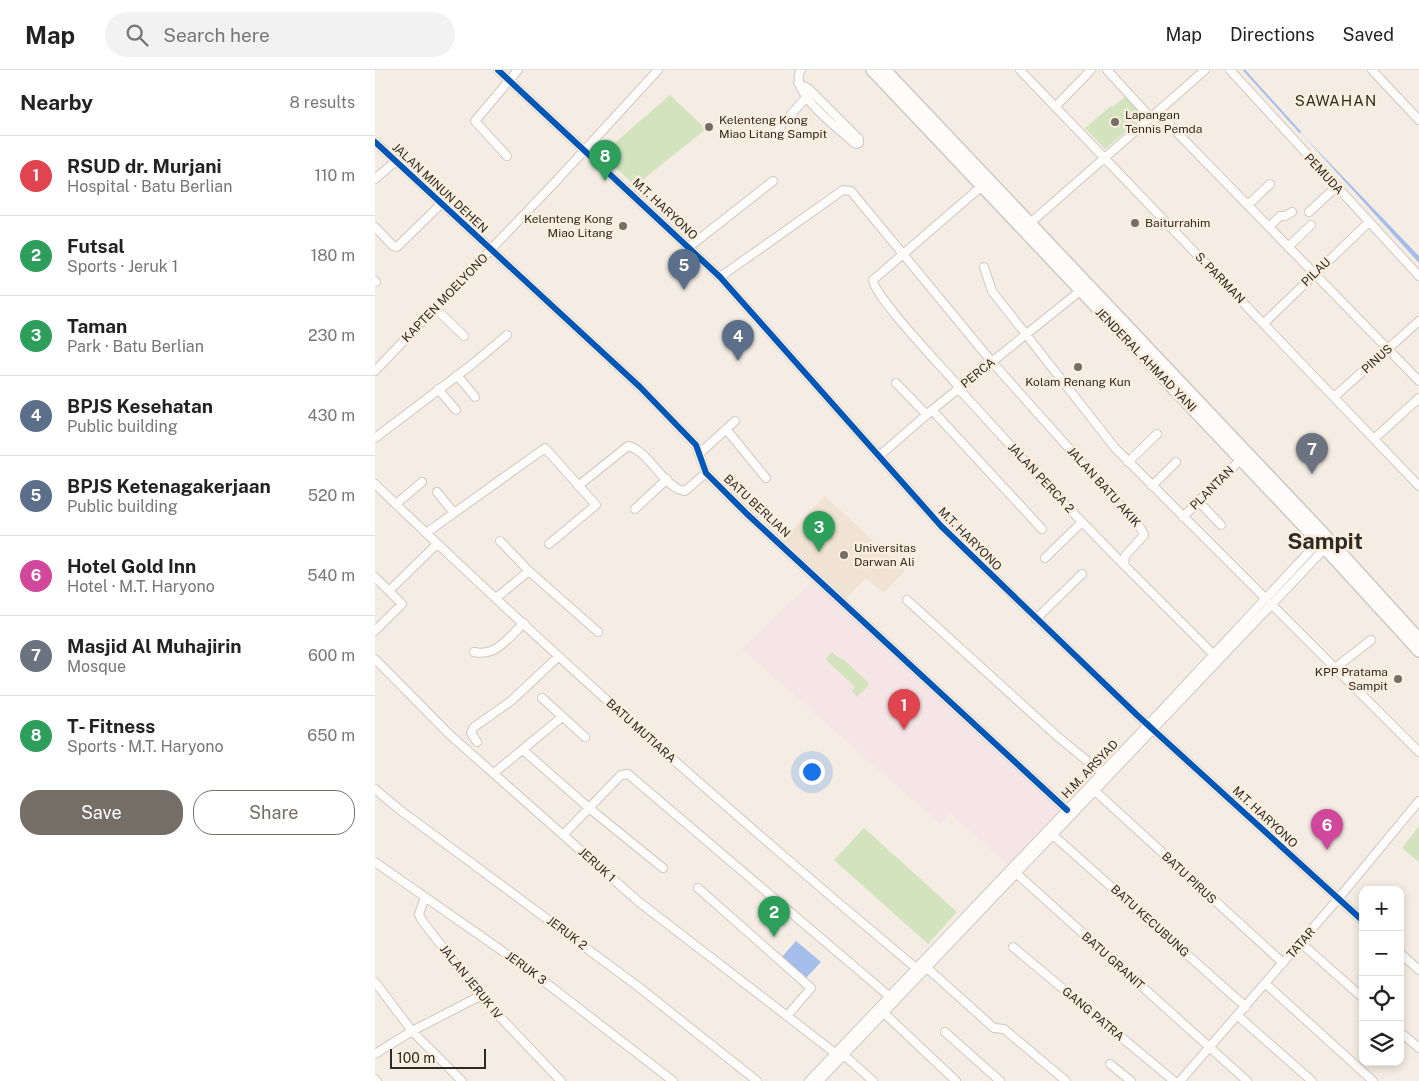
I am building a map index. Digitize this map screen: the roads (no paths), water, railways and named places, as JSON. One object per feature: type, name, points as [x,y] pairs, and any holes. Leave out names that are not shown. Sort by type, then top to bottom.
[{"type":"highway","name":"JENDERAL AHMAD YANI","points":[[872,70],[1081,291],[1136,344]]},
{"type":"highway","name":"JENDERAL AHMAD YANI","points":[[885,70],[1029,224],[1136,344],[1419,639]]},
{"type":"highway","name":"JENDERAL AHMAD YANI","points":[[1235,448],[1241,460],[1325,542],[1419,651]]},
{"type":"street","name":"M.T. HARYONO","points":[[498,70],[720,277],[935,520],[1147,724],[1359,917]]},
{"type":"street","points":[[507,156],[475,121],[518,70]]},
{"type":"street","name":"KAPTEN MOELYONO","points":[[375,372],[658,70]]},
{"type":"street","points":[[801,70],[797,78],[798,83],[808,95],[852,141],[856,144],[859,143],[859,139],[808,95]]},
{"type":"street","name":"S. PARMAN","points":[[1020,70],[1419,486]]},
{"type":"street","points":[[1055,106],[1091,70]]},
{"type":"street","points":[[1107,70],[1150,117]]},
{"type":"street","points":[[1029,224],[1103,157],[1205,70]]},
{"type":"street","name":"PEMUDA","points":[[1229,70],[1419,276]]},
{"type":"street","points":[[1373,70],[1419,120]]},
{"type":"street","points":[[774,134],[808,95]]},
{"type":"street","points":[[1157,112],[1419,381]]},
{"type":"street","name":"JALAN MINUN DEHEN","points":[[375,142],[490,250]]},
{"type":"street","points":[[375,179],[396,161]]},
{"type":"street","points":[[689,247],[773,181]]},
{"type":"street","points":[[1248,205],[1270,184]]},
{"type":"street","points":[[904,254],[982,186]]},
{"type":"street","points":[[1309,212],[1336,187]]},
{"type":"street","points":[[720,277],[847,189],[856,195],[992,362]]},
{"type":"street","points":[[375,227],[393,246],[397,247],[441,204]]},
{"type":"street","points":[[1269,227],[1280,216],[1285,216],[1292,212]]},
{"type":"street","name":"PILAU","points":[[1264,324],[1314,273],[1369,222]]},
{"type":"street","points":[[1289,247],[1311,225]]},
{"type":"street","name":"BATU BERLIAN","points":[[490,250],[610,358],[696,445],[701,454],[706,473],[747,514],[1067,810]]},
{"type":"street","name":"JALAN PERCA 2","points":[[904,254],[877,276],[873,284],[910,333],[959,388],[1124,565]]},
{"type":"street","points":[[984,267],[992,290],[1115,448],[1266,599]]},
{"type":"street","name":"PERCA","points":[[878,457],[959,388],[1081,291]]},
{"type":"street","points":[[435,308],[464,336]]},
{"type":"street","name":"PINUS","points":[[1334,396],[1419,321]]},
{"type":"street","points":[[375,438],[507,335]]},
{"type":"street","name":"JALAN BATU AKIK","points":[[992,362],[1144,533],[1143,537],[1125,556],[1124,565]]},
{"type":"street","points":[[457,375],[475,397]]},
{"type":"street","points":[[896,383],[929,413],[1042,530]]},
{"type":"street","points":[[438,389],[456,410]]},
{"type":"street","points":[[1375,439],[1419,398]]},
{"type":"street","points":[[701,454],[735,421]]},
{"type":"street","points":[[726,429],[766,478]]},
{"type":"street","points":[[1128,462],[1157,434]]},
{"type":"street","points":[[579,486],[628,446],[639,451],[679,489],[685,491],[706,473]]},
{"type":"street","points":[[426,533],[545,448],[595,502],[595,507],[549,544]]},
{"type":"street","name":"PLANTAN","points":[[1183,517],[1241,460]]},
{"type":"street","points":[[1152,486],[1175,462]]},
{"type":"street","points":[[635,509],[667,479]]},
{"type":"street","points":[[396,504],[422,482]]},
{"type":"street","name":"BATU MUTIARA","points":[[375,484],[437,544],[720,803],[916,968]]},
{"type":"street","points":[[437,492],[454,514]]},
{"type":"street","points":[[1198,501],[1221,525]]},
{"type":"street","points":[[1045,558],[1082,522]]},
{"type":"street","points":[[500,541],[529,571],[598,632]]},
{"type":"street","name":"H.M. ARSYAD","points":[[819,1081],[1154,730],[1228,646],[1266,599],[1325,542]]},
{"type":"street","name":"H.M. ARSYAD","points":[[809,1081],[1214,655],[1228,646],[1272,605],[1325,542]]},
{"type":"street","points":[[393,588],[437,544]]},
{"type":"street","points":[[1124,565],[1214,655]]},
{"type":"street","points":[[497,598],[529,571]]},
{"type":"street","points":[[1036,619],[1082,574]]},
{"type":"street","points":[[375,577],[403,604],[375,631]]},
{"type":"street","points":[[907,600],[1049,729],[1102,773]]},
{"type":"street","points":[[1272,605],[1419,752]]},
{"type":"street","points":[[474,652],[484,654],[493,652],[524,623]]},
{"type":"street","points":[[1335,668],[1371,640]]},
{"type":"street","points":[[477,742],[471,733],[475,727],[511,701],[559,656]]},
{"type":"street","name":"JERUK 1","points":[[375,659],[450,734],[649,911],[835,1053]]},
{"type":"street","points":[[542,698],[585,737]]},
{"type":"street","points":[[494,774],[562,717]]},
{"type":"street","points":[[523,750],[589,808],[663,868]]},
{"type":"street","points":[[563,835],[621,775],[629,774],[889,996]]},
{"type":"street","name":"JERUK 2","points":[[375,788],[400,810],[635,984],[757,1081]]},
{"type":"street","name":"BATU PIRUS","points":[[1095,791],[1283,963]]},
{"type":"street","name":"TATAR","points":[[1180,1081],[1301,943],[1419,801]]},
{"type":"street","name":"BATU KECUBUNG","points":[[1053,835],[1246,1007]]},
{"type":"street","name":"JERUK 3","points":[[375,862],[528,969],[673,1081]]},
{"type":"street","name":"BATU GRANIT","points":[[1016,874],[1247,1081]]},
{"type":"street","points":[[698,888],[811,988],[787,1016]]},
{"type":"street","name":"JALAN JERUK IV","points":[[425,897],[419,914],[421,919],[479,996],[561,1081]]},
{"type":"street","points":[[1301,943],[1359,994]]},
{"type":"street","name":"GANG PATRA","points":[[1013,946],[1173,1081]]},
{"type":"street","points":[[1404,957],[1419,970]]},
{"type":"street","points":[[926,967],[994,1028],[1004,1029],[1067,1081]]},
{"type":"street","points":[[375,982],[412,1031],[462,1081]]},
{"type":"street","points":[[1266,984],[1373,1081]]},
{"type":"street","points":[[375,1054],[412,1031],[479,996]]},
{"type":"street","points":[[884,1014],[956,1081]]},
{"type":"street","points":[[1238,1016],[1312,1081]]},
{"type":"street","points":[[945,1032],[1000,1081]]},
{"type":"street","points":[[1404,1035],[1419,1048]]},
{"type":"street","points":[[844,1055],[873,1081]]},
{"type":"street","points":[[1110,1064],[1131,1081]]},
{"type":"water","points":[[1300,132],[1419,256],[1419,263]]},
{"type":"water","points":[[796,941],[821,962],[805,979],[781,958]]},
{"type":"waterway","points":[[1244,70],[1300,132]]},
{"type":"place","name":"Lapangan Tennis Pemda","points":[[1115,122]]},
{"type":"place","name":"Kelenteng Kong Miao Litang Sampit","points":[[709,127]]},
{"type":"place","name":"T- Fitness","points":[[605,181]]},
{"type":"place","name":"Baiturrahim","points":[[1135,223]]},
{"type":"place","name":"Kelenteng Kong Miao Litang","points":[[623,226]]},
{"type":"place","name":"BPJS Ketenagakerjaan","points":[[684,290]]},
{"type":"place","name":"BPJS Kesehatan","points":[[738,361]]},
{"type":"place","name":"Kolam Renang Kun","points":[[1078,367]]},
{"type":"place","name":"Masjid Al Muhajirin","points":[[1312,474]]},
{"type":"place","name":"Taman","points":[[819,552]]},
{"type":"place","name":"Universitas Darwan Ali","points":[[844,555]]},
{"type":"place","name":"KPP Pratama Sampit","points":[[1398,679]]},
{"type":"place","name":"RSUD dr. Murjani","points":[[904,730]]},
{"type":"place","name":"Hotel Gold Inn","points":[[1327,850]]},
{"type":"place","name":"Futsal","points":[[774,937]]},
{"type":"district","name":"SAWAHAN","points":[[1336,100]]},
{"type":"district","name":"Sampit","points":[[1325,541]]}]
